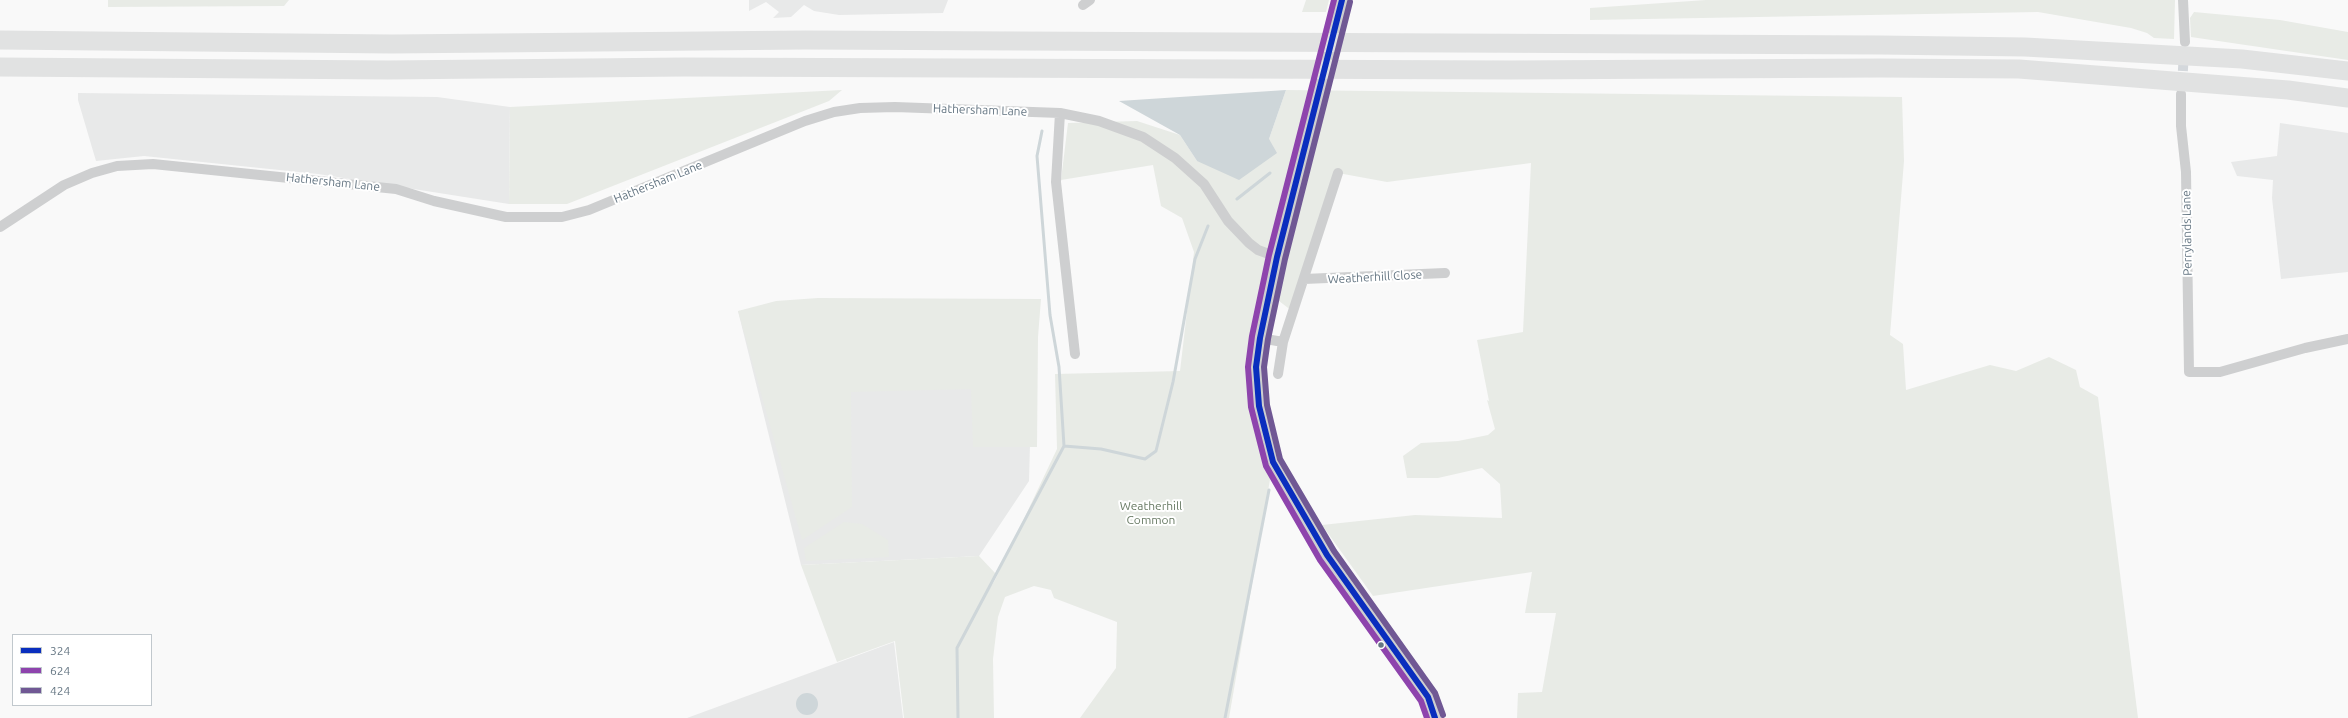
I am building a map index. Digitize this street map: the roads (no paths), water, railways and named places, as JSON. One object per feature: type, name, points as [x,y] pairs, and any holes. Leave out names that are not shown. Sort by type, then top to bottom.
[{"type":"highway","points":[[0,40],[392,44],[805,40],[1881,45],[2025,47],[2227,58],[2348,71]]},
{"type":"highway","points":[[0,67],[388,70],[684,67],[1503,70],[1873,68],[2020,69],[2288,90],[2348,98]]},
{"type":"street","points":[[2183,0],[2185,42]]},
{"type":"street","points":[[1340,5],[1277,257],[1260,338],[1256,367],[1258,406],[1273,462],[1327,555],[1428,697],[1435,718]]},
{"type":"street","name":"Perrylands Lane","points":[[2181,94],[2181,126],[2186,172],[2189,372],[2220,372],[2305,348],[2348,339]]},
{"type":"street","name":"Hathersham Lane","points":[[0,227],[64,185],[92,172],[117,166],[153,164],[396,189],[434,201],[506,217],[562,217],[589,210],[806,121],[834,112],[860,108],[895,107],[1060,113],[1099,120],[1143,137],[1175,158],[1204,184],[1228,221],[1249,243],[1258,250],[1277,257]]},
{"type":"street","points":[[1060,113],[1056,182],[1075,354]]},
{"type":"street","points":[[1278,374],[1283,342],[1338,173]]},
{"type":"street","name":"Weatherhill Close","points":[[1304,279],[1445,273]]},
{"type":"street","points":[[1260,338],[1283,342]]},
{"type":"waterway","points":[[958,718],[957,648],[1064,446],[1059,367],[1050,315],[1037,156],[1042,131]]},
{"type":"waterway","points":[[1237,199],[1270,173]]},
{"type":"waterway","points":[[1064,446],[1101,449],[1145,459],[1156,451],[1173,382],[1195,259],[1208,226]]},
{"type":"waterway","points":[[1225,718],[1269,490]]},
{"type":"tunnel","points":[[2182,86],[2184,52]]},
{"type":"park label","name":"Weatherhill Common","points":[[1151,513]]}]
